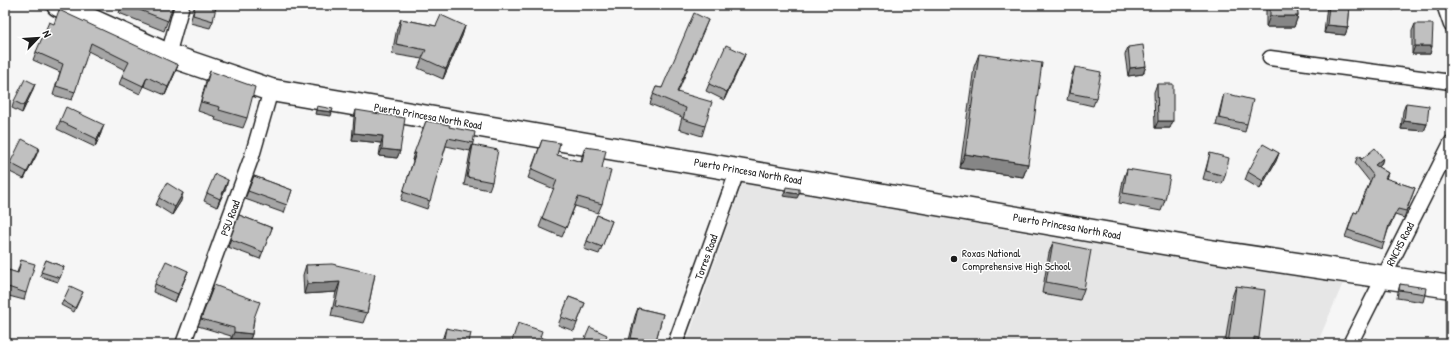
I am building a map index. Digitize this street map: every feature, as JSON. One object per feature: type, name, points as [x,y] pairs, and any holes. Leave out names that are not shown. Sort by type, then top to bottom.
[{"type":"main road","name":"Puerto Princesa North Road","points":[[58,5],[168,55],[271,90],[1210,251],[1451,287]]},
{"type":"street","points":[[168,55],[182,5]]},
{"type":"street","points":[[1444,5],[1451,25]]},
{"type":"street","points":[[1270,58],[1451,82]]},
{"type":"street","name":"PSU Road","points":[[183,344],[252,156],[271,90]]},
{"type":"street","name":"RNCHS Road","points":[[1350,344],[1451,143]]},
{"type":"street","name":"Torres Road","points":[[675,344],[738,169]]},
{"type":"shaded area","name":"Roxas National Comprehensive High School","points":[[743,182],[1038,235],[1343,283],[1317,344],[686,344]]},
{"type":"building","points":[[127,5],[173,5],[168,21]]},
{"type":"building","points":[[195,5],[210,5],[216,7],[213,21],[193,15]]},
{"type":"building","points":[[1270,5],[1297,5],[1298,16],[1270,16]]},
{"type":"building","points":[[1329,5],[1350,5],[1348,27],[1327,25]]},
{"type":"building","points":[[59,10],[178,65],[168,87],[147,77],[143,86],[122,76],[129,62],[91,43],[75,92],[56,86],[63,64],[36,52],[49,22],[54,24]]},
{"type":"building","points":[[694,13],[708,20],[677,92],[712,102],[705,126],[683,119],[686,108],[653,94],[656,87],[662,88]]},
{"type":"building","points":[[441,15],[465,26],[446,69],[422,58],[426,50],[396,44],[401,19],[436,26]]},
{"type":"building","points":[[1415,24],[1433,24],[1432,46],[1415,46]]},
{"type":"building","points":[[726,45],[745,54],[727,92],[709,84]]},
{"type":"building","points":[[1143,45],[1146,66],[1130,68],[1128,47]]},
{"type":"building","points":[[979,54],[1042,63],[1028,164],[965,154]]},
{"type":"building","points":[[1075,67],[1101,72],[1096,98],[1069,93]]},
{"type":"building","points":[[210,71],[255,87],[247,118],[219,110],[220,107],[201,102]]},
{"type":"building","points":[[25,79],[35,84],[24,106],[14,101]]},
{"type":"building","points":[[1157,84],[1173,84],[1173,121],[1158,121]]},
{"type":"building","points":[[1224,93],[1253,100],[1247,124],[1219,118]]},
{"type":"building","points":[[1406,103],[1429,106],[1427,124],[1404,121]]},
{"type":"building","points":[[317,106],[333,109],[332,112],[316,110]]},
{"type":"building","points":[[66,107],[104,125],[97,139],[60,121]]},
{"type":"building","points":[[356,110],[405,118],[400,151],[382,149],[383,136],[354,133]]},
{"type":"building","points":[[426,121],[450,125],[449,127],[475,132],[473,143],[448,138],[430,201],[403,192],[416,153],[414,153]]},
{"type":"building","points":[[22,139],[39,148],[27,172],[10,163]]},
{"type":"building","points":[[542,140],[560,143],[557,155],[582,162],[585,147],[606,150],[602,168],[611,170],[602,204],[578,197],[566,228],[542,218],[557,180],[532,169]]},
{"type":"building","points":[[1263,144],[1279,153],[1263,181],[1248,172]]},
{"type":"building","points":[[473,145],[498,150],[492,182],[467,177]]},
{"type":"building","points":[[1375,148],[1383,158],[1375,165],[1388,173],[1385,178],[1415,188],[1406,211],[1398,209],[1389,225],[1384,243],[1348,230],[1354,212],[1357,213],[1373,175],[1358,156],[1362,159]]},
{"type":"building","points":[[1210,153],[1229,158],[1225,176],[1206,171]]},
{"type":"building","points":[[1127,169],[1170,176],[1165,200],[1123,193]]},
{"type":"building","points":[[215,174],[228,180],[220,199],[207,193]]},
{"type":"building","points":[[254,176],[292,190],[287,205],[248,191]]},
{"type":"building","points":[[167,183],[183,193],[175,207],[159,198]]},
{"type":"building","points":[[786,187],[799,189],[799,194],[785,192]]},
{"type":"building","points":[[239,215],[272,228],[263,252],[230,239]]},
{"type":"building","points":[[597,215],[612,221],[602,247],[587,241]]},
{"type":"building","points":[[1053,242],[1091,250],[1084,289],[1046,282]]},
{"type":"building","points":[[21,260],[35,264],[26,293],[5,286],[5,269],[18,273]]},
{"type":"building","points":[[46,260],[64,267],[60,278],[41,272]]},
{"type":"building","points":[[166,261],[188,271],[178,294],[155,284]]},
{"type":"building","points":[[332,264],[375,274],[367,313],[335,306],[340,282],[307,284],[306,265]]},
{"type":"building","points":[[1400,284],[1426,288],[1425,294],[1399,290]]},
{"type":"building","points":[[214,285],[260,302],[254,318],[252,334],[234,332],[234,328],[201,319]]},
{"type":"building","points":[[70,286],[83,292],[75,308],[63,301]]},
{"type":"building","points":[[1236,286],[1265,290],[1259,338],[1254,337],[1254,344],[1228,344]]},
{"type":"building","points":[[569,297],[585,303],[577,323],[561,317]]},
{"type":"building","points":[[638,308],[663,314],[655,344],[631,338]]},
{"type":"building","points":[[518,323],[542,331],[540,337],[559,344],[511,344]]},
{"type":"building","points":[[590,327],[607,335],[603,344],[583,343]]},
{"type":"building","points":[[446,328],[471,333],[469,342],[474,344],[443,344]]},
{"type":"building","points":[[1365,338],[1377,344],[1362,344]]},
{"type":"place","name":"Roxas National Comprehensive High School","points":[[954,259]]}]
